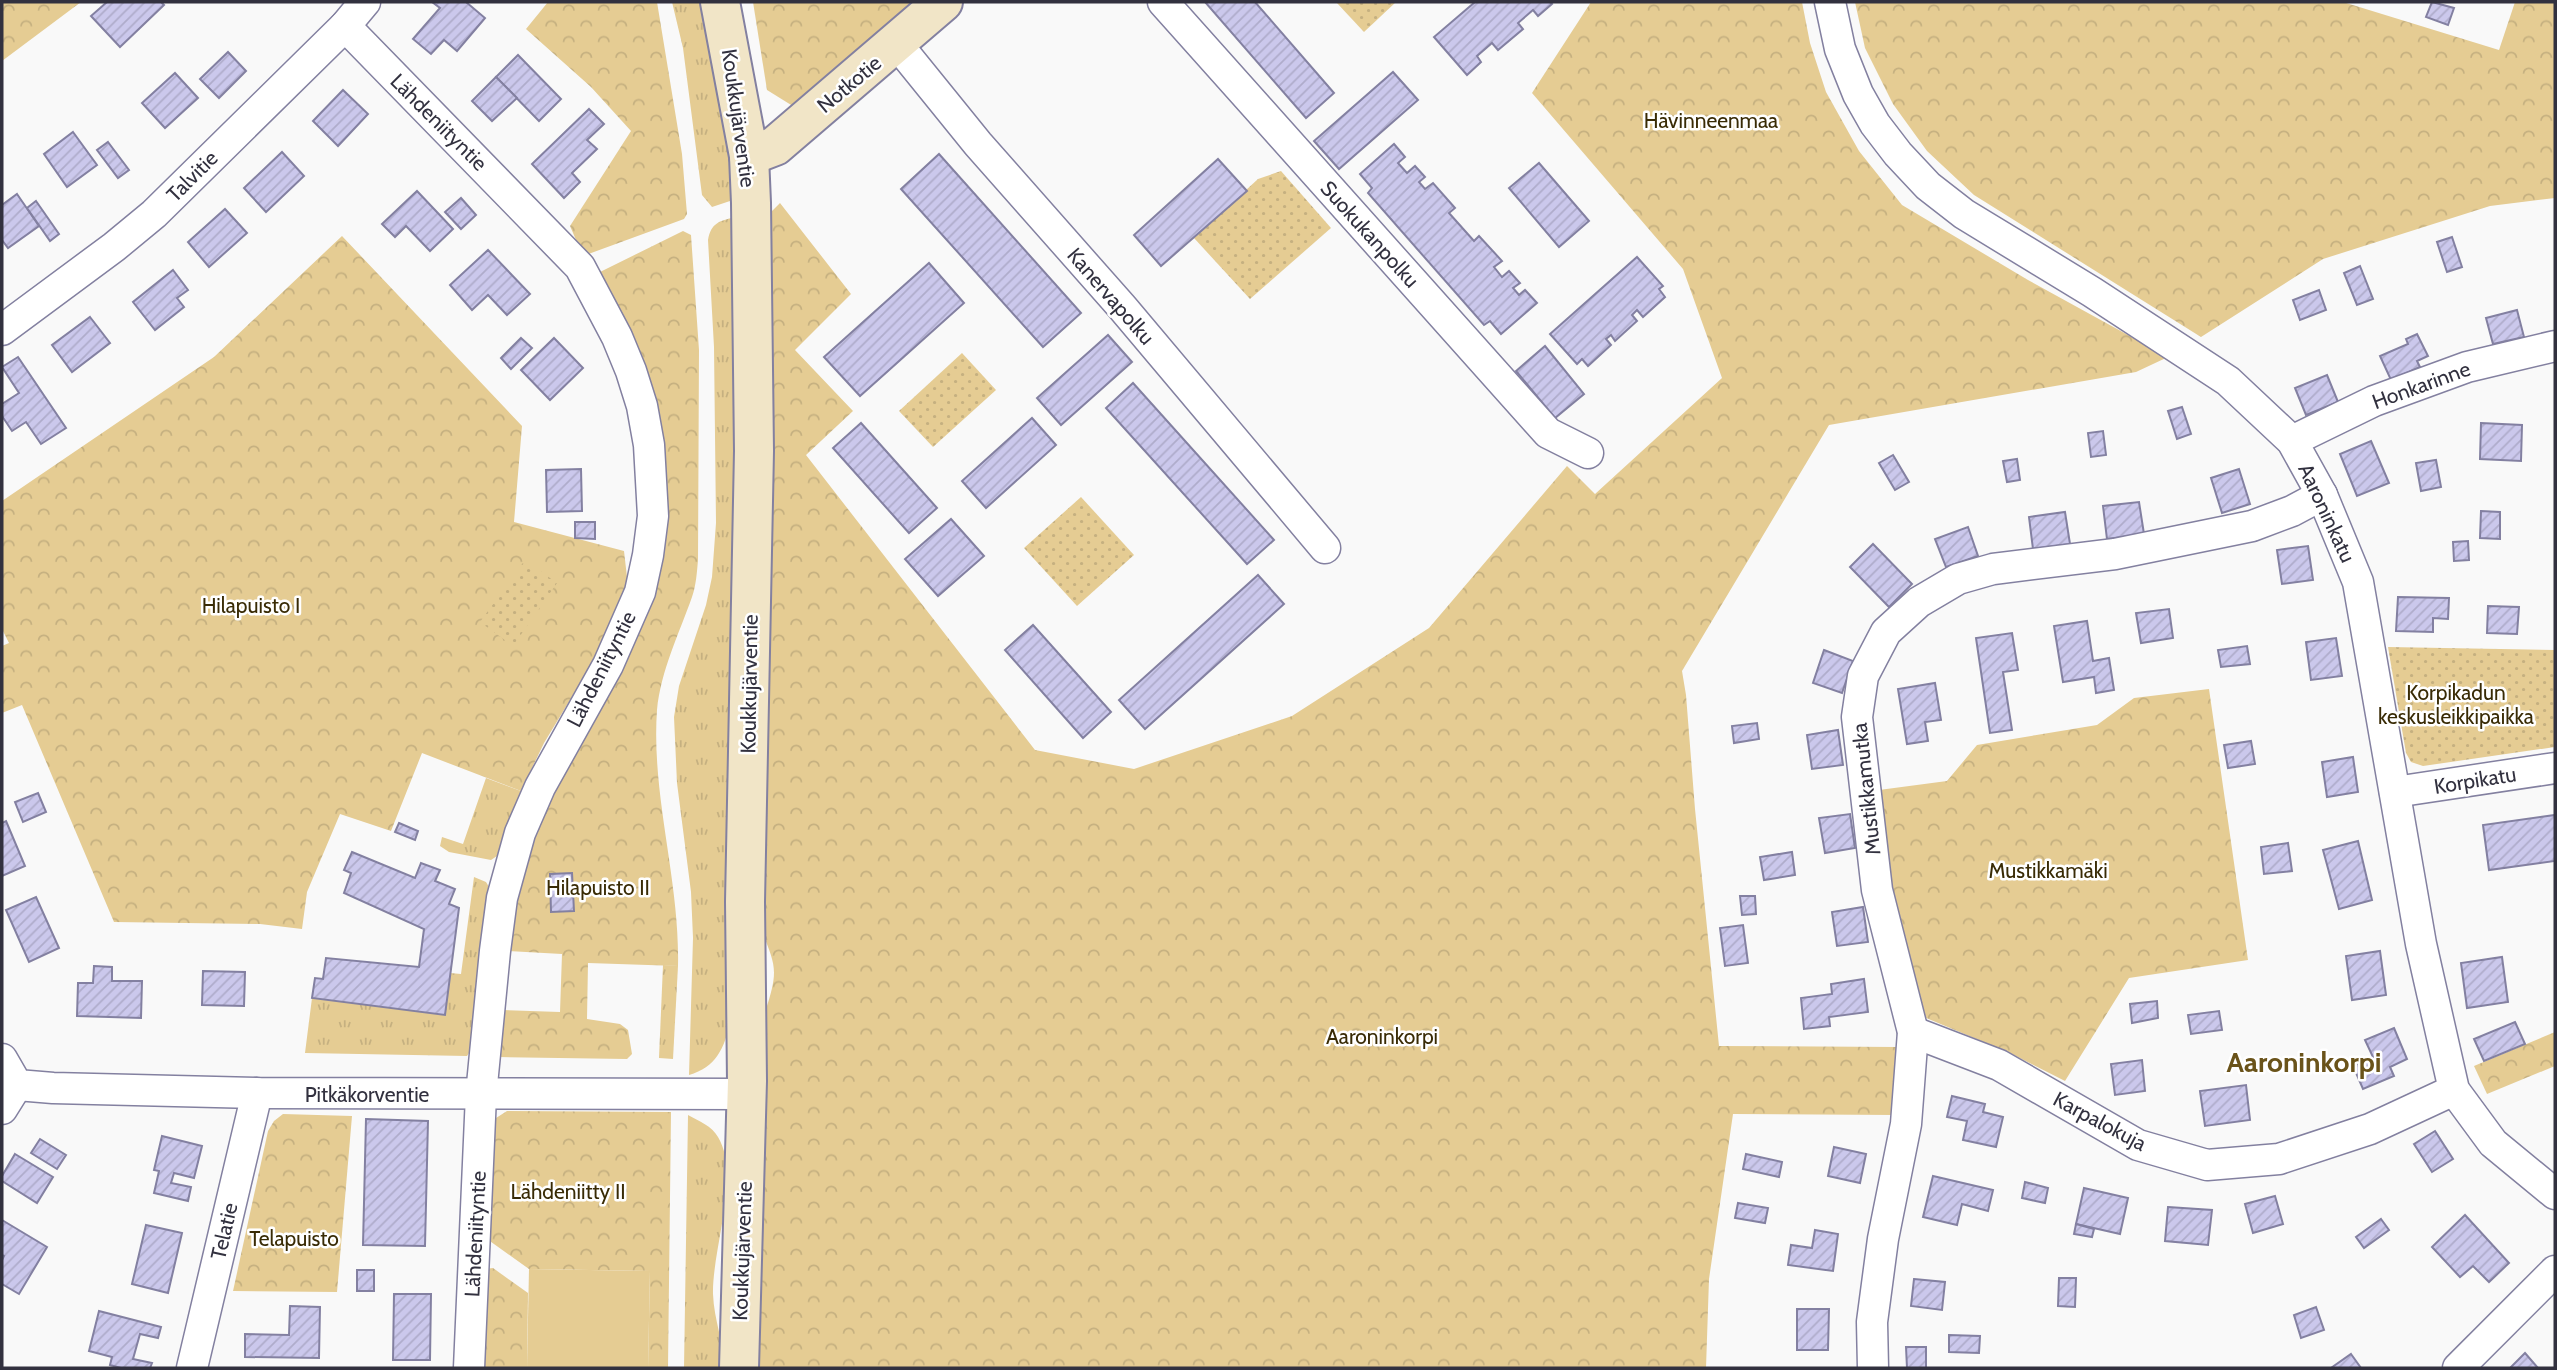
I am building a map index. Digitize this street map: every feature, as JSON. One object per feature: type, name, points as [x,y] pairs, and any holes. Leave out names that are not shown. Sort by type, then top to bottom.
[{"type":"street","name":"Talvitie","points":[[2,330],[154,214],[345,26],[365,2]]},
{"type":"street","name":"Koukkujärventie","points":[[720,2],[749,156],[754,451],[745,902],[746,1094],[739,1368]]},
{"type":"street","name":"Notkotie","points":[[749,156],[775,146],[943,2]]},
{"type":"street","name":"Suokukanpolku","points":[[1163,2],[1548,433],[1588,453]]},
{"type":"street","name":"Aaroninkatu","points":[[1830,2],[1840,48],[1858,94],[1875,124],[1928,186],[1964,214],[2092,292],[2228,381],[2292,441],[2322,495],[2358,582],[2421,944],[2454,1090],[2493,1143],[2555,1194]]},
{"type":"street","name":"Lähdeniityntie","points":[[345,26],[580,267],[617,337],[626,360],[642,406],[649,445],[653,516],[640,592],[608,665],[540,787],[520,833],[508,874],[495,951],[481,1095],[469,1368]]},
{"type":"street","name":"Kanervapolku","points":[[897,44],[978,144],[1122,307],[1325,548]]},
{"type":"street","name":"Honkarinne","points":[[2292,441],[2374,401],[2444,375],[2555,346]]},
{"type":"street","name":"Mustikkamutka","points":[[1873,1368],[1872,1322],[1883,1239],[1906,1124],[1913,1032],[1877,890],[1857,717],[1863,676],[1886,632],[1919,602],[1958,579],[1993,569],[2115,554],[2252,526],[2292,511],[2322,495]]},
{"type":"street","name":"Korpikatu","points":[[2395,792],[2555,768]]},
{"type":"street","name":"Karpalokuja","points":[[1913,1032],[1999,1065],[2138,1145],[2207,1165],[2279,1159],[2370,1129],[2454,1090]]},
{"type":"street","name":"Pitkäkorventie","points":[[2,1059],[9,1097],[53,1088],[481,1095],[746,1094]]},
{"type":"street","name":"Telatie","points":[[191,1368],[257,1093]]},
{"type":"street","points":[[2458,1368],[2555,1270]]},
{"type":"green space","points":[[2,2],[81,2],[2,61]]},
{"type":"green space","points":[[548,2],[657,2],[682,154],[687,214],[684,219],[583,256],[570,226],[631,131],[591,87],[526,29]]},
{"type":"green space","points":[[672,2],[707,2],[730,156],[733,200],[712,207],[702,195],[683,48]]},
{"type":"green space","points":[[753,2],[914,2],[796,108],[767,90]]},
{"type":"green space","points":[[1336,2],[1396,2],[1364,32]]},
{"type":"green space","name":"Aaroninkorpi","points":[[1591,2],[1802,2],[1810,43],[1826,92],[1859,151],[1902,205],[2028,280],[2168,357],[2136,372],[1829,425],[1682,671],[1719,1046],[1898,1047],[1895,1115],[1733,1114],[1709,1279],[1706,1368],[756,1368],[765,1012],[774,975],[772,958],[759,923],[768,215],[780,203],[851,294],[795,350],[853,411],[806,455],[1035,750],[1134,769],[1292,716],[1429,628],[1567,466],[1595,494],[1722,378],[1683,269],[1532,93]]},
{"type":"green space","points":[[1855,2],[2343,2],[2499,50],[2515,2],[2555,2],[2555,198],[2490,206],[2323,259],[2201,337],[1974,195],[1927,151],[1893,104],[1865,48]]},
{"type":"green space","points":[[1281,171],[1331,228],[1250,299],[1194,238],[1258,179]]},
{"type":"green space","points":[[735,217],[737,267],[730,1023],[717,1056],[706,1067],[689,1075],[693,938],[691,892],[677,783],[674,717],[679,686],[706,605],[712,577],[716,523],[714,347],[708,240],[711,230],[717,224]]},
{"type":"green space","name":"Hilapuisto II","points":[[683,231],[691,235],[699,350],[698,560],[693,593],[662,681],[657,710],[656,742],[675,902],[678,966],[588,963],[587,1019],[620,1024],[628,1030],[632,1054],[627,1059],[498,1057],[501,1010],[560,1012],[562,954],[506,951],[516,901],[537,827],[662,504],[600,282],[600,272]]},
{"type":"green space","name":"Hilapuisto I","points":[[342,236],[522,426],[514,522],[624,551],[628,586],[608,637],[544,743],[521,791],[422,753],[391,831],[340,814],[307,892],[302,929],[260,924],[114,922],[22,705],[2,713],[2,646],[9,643],[2,629],[2,501],[214,357]]},
{"type":"green space","points":[[962,353],[996,390],[933,447],[899,411]]},
{"type":"green space","points":[[1081,497],[1134,555],[1077,606],[1024,548]]},
{"type":"green space","points":[[525,560],[557,583],[513,646],[480,622]]},
{"type":"green space","name":"Korpikadun keskusleikkipaikka","points":[[2388,647],[2555,650],[2555,747],[2423,766],[2411,762],[2406,753]]},
{"type":"green space","name":"Mustikkamäki","points":[[2209,689],[2248,960],[2129,978],[2065,1081],[2010,1053],[1919,1015],[1889,877],[1879,790],[1947,781],[1977,745],[2097,725],[2134,698]]},
{"type":"green space","points":[[486,778],[521,791],[497,856],[491,860],[449,852],[440,846],[442,837],[463,844]]},
{"type":"green space","points":[[474,877],[486,882],[489,887],[482,929],[471,1050],[467,1056],[305,1053],[312,998],[450,973],[461,974]]},
{"type":"green space","points":[[663,965],[678,966],[673,1059],[659,1058]]},
{"type":"green space","points":[[2555,1032],[2555,1066],[2487,1094],[2474,1066]]},
{"type":"green space","name":"Lähdeniitty II","points":[[507,1111],[671,1112],[668,1368],[648,1368],[650,1271],[529,1269],[487,1239],[491,1129],[496,1118]]},
{"type":"green space","name":"Telapuisto","points":[[283,1114],[352,1116],[337,1292],[233,1291],[268,1131],[274,1121]]},
{"type":"green space","points":[[688,1115],[705,1124],[718,1137],[727,1171],[713,1294],[725,1368],[684,1368]]},
{"type":"green space","points":[[493,1268],[528,1293],[527,1368],[481,1368],[485,1269]]},
{"type":"green space","points":[[529,1269],[650,1271],[648,1368],[527,1368]]},
{"type":"building","points":[[107,2],[161,2],[164,5],[120,47],[91,16]]},
{"type":"building","points":[[432,2],[466,2],[485,18],[457,51],[444,40],[431,54],[413,39],[440,8]]},
{"type":"building","points":[[1205,2],[1255,2],[1334,93],[1306,118]]},
{"type":"building","points":[[1475,2],[1552,4],[1538,16],[1533,10],[1518,23],[1523,29],[1498,50],[1492,43],[1477,56],[1481,62],[1467,75],[1434,37]]},
{"type":"building","points":[[2432,2],[2454,8],[2448,25],[2426,17]]},
{"type":"building","points":[[228,52],[246,71],[219,98],[200,79]]},
{"type":"building","points":[[518,55],[561,99],[539,121],[496,77]]},
{"type":"building","points":[[1393,72],[1418,100],[1339,169],[1314,141]]},
{"type":"building","points":[[175,73],[198,98],[165,128],[142,103]]},
{"type":"building","points":[[496,77],[517,98],[492,121],[472,101]]},
{"type":"building","points":[[343,90],[368,114],[338,146],[313,121]]},
{"type":"building","points":[[589,109],[604,124],[587,140],[597,149],[572,173],[580,182],[564,198],[532,164]]},
{"type":"building","points":[[73,132],[97,165],[67,187],[44,154]]},
{"type":"building","points":[[108,142],[129,170],[118,178],[97,150]]},
{"type":"building","points":[[1394,144],[1405,157],[1398,163],[1407,173],[1415,166],[1425,177],[1419,182],[1425,189],[1433,183],[1455,208],[1449,213],[1474,241],[1479,236],[1502,261],[1494,267],[1502,277],[1509,271],[1520,283],[1513,288],[1519,295],[1525,290],[1537,303],[1501,334],[1490,321],[1484,325],[1368,193],[1372,188],[1360,174]]},
{"type":"building","points":[[282,152],[304,176],[266,212],[244,188]]},
{"type":"building","points":[[939,154],[1081,313],[1043,347],[901,189]]},
{"type":"building","points":[[1218,159],[1247,191],[1161,266],[1134,235]]},
{"type":"building","points":[[1539,163],[1589,221],[1559,247],[1509,188]]},
{"type":"building","points":[[417,191],[453,229],[430,251],[406,226],[395,237],[382,224]]},
{"type":"building","points":[[17,194],[39,226],[8,248],[2,240],[2,205]]},
{"type":"building","points":[[461,198],[476,215],[461,229],[445,212]]},
{"type":"building","points":[[36,201],[59,234],[50,241],[27,208]]},
{"type":"building","points":[[225,209],[247,233],[209,267],[188,242]]},
{"type":"building","points":[[2452,237],[2462,267],[2447,272],[2437,242]]},
{"type":"building","points":[[488,250],[530,294],[507,315],[488,295],[472,310],[450,285]]},
{"type":"building","points":[[1637,257],[1663,286],[1659,289],[1665,297],[1643,317],[1637,310],[1632,315],[1637,321],[1615,341],[1611,335],[1606,339],[1611,345],[1588,366],[1582,359],[1577,364],[1550,334]]},
{"type":"building","points":[[929,263],[964,303],[860,396],[824,357]]},
{"type":"building","points":[[2360,266],[2373,299],[2357,305],[2344,273]]},
{"type":"building","points":[[173,270],[188,290],[177,298],[184,307],[155,330],[133,302]]},
{"type":"building","points":[[2319,290],[2326,310],[2300,320],[2293,300]]},
{"type":"building","points":[[2517,310],[2524,337],[2493,344],[2486,318]]},
{"type":"building","points":[[90,317],[110,343],[72,372],[52,345]]},
{"type":"building","points":[[2417,334],[2428,356],[2417,361],[2420,367],[2391,380],[2380,356],[2408,344],[2406,339]]},
{"type":"building","points":[[1108,335],[1132,362],[1061,425],[1037,398]]},
{"type":"building","points":[[521,338],[532,348],[511,369],[501,358]]},
{"type":"building","points":[[554,338],[583,368],[550,400],[521,370]]},
{"type":"building","points":[[1545,346],[1584,394],[1555,418],[1516,371]]},
{"type":"building","points":[[18,357],[66,428],[41,444],[26,422],[12,431],[2,416],[2,404],[19,393],[2,367]]},
{"type":"building","points":[[2327,375],[2338,402],[2306,415],[2295,388]]},
{"type":"building","points":[[1133,383],[1274,540],[1247,564],[1106,408]]},
{"type":"building","points":[[2182,407],[2191,434],[2177,439],[2168,411]]},
{"type":"building","points":[[1032,418],[1056,445],[986,508],[962,481]]},
{"type":"building","points":[[861,423],[937,508],[909,533],[833,448]]},
{"type":"building","points":[[2481,423],[2522,425],[2521,461],[2480,459]]},
{"type":"building","points":[[2103,431],[2106,455],[2091,457],[2088,433]]},
{"type":"building","points":[[2371,441],[2389,483],[2357,496],[2340,454]]},
{"type":"building","points":[[1893,455],[1909,482],[1895,490],[1879,463]]},
{"type":"building","points":[[2017,459],[2020,480],[2007,482],[2003,461]]},
{"type":"building","points":[[2436,460],[2441,487],[2421,491],[2416,463]]},
{"type":"building","points":[[581,469],[582,511],[547,512],[546,470]]},
{"type":"building","points":[[2239,469],[2250,504],[2222,513],[2211,478]]},
{"type":"building","points":[[2139,502],[2144,534],[2107,539],[2103,506]]},
{"type":"building","points":[[2481,511],[2500,512],[2500,539],[2480,538]]},
{"type":"building","points":[[2065,512],[2070,544],[2033,549],[2029,517]]},
{"type":"building","points":[[951,519],[984,556],[938,596],[905,559]]},
{"type":"building","points":[[575,522],[595,522],[595,539],[575,538]]},
{"type":"building","points":[[1968,527],[1978,556],[1946,567],[1935,539]]},
{"type":"building","points":[[2468,541],[2469,560],[2454,561],[2453,542]]},
{"type":"building","points":[[1873,544],[1912,584],[1889,607],[1850,567]]},
{"type":"building","points":[[2308,546],[2313,580],[2282,584],[2277,550]]},
{"type":"building","points":[[1258,575],[1284,604],[1145,729],[1119,700]]},
{"type":"building","points":[[2398,597],[2449,598],[2448,619],[2433,618],[2433,632],[2396,631]]},
{"type":"building","points":[[2488,606],[2519,607],[2517,634],[2487,633]]},
{"type":"building","points":[[2169,609],[2173,638],[2141,643],[2136,613]]},
{"type":"building","points":[[2087,621],[2093,661],[2109,658],[2114,690],[2096,693],[2094,677],[2063,682],[2054,626]]},
{"type":"building","points":[[1033,625],[1111,712],[1083,738],[1005,650]]},
{"type":"building","points":[[2012,633],[2018,670],[2003,672],[2012,730],[1990,733],[1976,638]]},
{"type":"building","points":[[2336,638],[2342,676],[2311,680],[2306,642]]},
{"type":"building","points":[[2247,646],[2250,664],[2221,667],[2218,650]]},
{"type":"building","points":[[1824,650],[1853,661],[1842,693],[1813,683]]},
{"type":"building","points":[[1935,683],[1941,720],[1925,722],[1928,741],[1907,744],[1898,689]]},
{"type":"building","points":[[1757,723],[1759,739],[1734,743],[1732,726]]},
{"type":"building","points":[[1838,730],[1843,765],[1812,769],[1807,735]]},
{"type":"building","points":[[2251,741],[2255,764],[2228,768],[2224,745]]},
{"type":"building","points":[[2353,757],[2358,792],[2327,797],[2322,762]]},
{"type":"building","points":[[38,793],[46,812],[23,822],[15,802]]},
{"type":"building","points":[[1850,814],[1855,848],[1825,853],[1819,818]]},
{"type":"building","points":[[2555,815],[2555,861],[2489,870],[2483,825]]},
{"type":"building","points":[[6,821],[25,866],[2,876],[2,823]]},
{"type":"building","points":[[399,823],[418,831],[415,840],[395,832]]},
{"type":"building","points":[[2358,841],[2372,900],[2339,909],[2323,850]]},
{"type":"building","points":[[2288,843],[2292,871],[2264,874],[2261,847]]},
{"type":"building","points":[[352,852],[415,878],[421,863],[440,870],[435,881],[455,889],[449,904],[459,908],[445,1015],[312,998],[315,978],[323,979],[326,958],[419,967],[424,929],[344,893],[351,873],[344,870]]},
{"type":"building","points":[[1792,852],[1795,875],[1764,880],[1760,857]]},
{"type":"building","points":[[572,873],[574,911],[551,912],[550,874]]},
{"type":"building","points":[[1740,896],[1755,896],[1756,914],[1742,915]]},
{"type":"building","points":[[36,897],[59,948],[29,962],[6,910]]},
{"type":"building","points":[[1863,907],[1868,942],[1837,946],[1832,912]]},
{"type":"building","points":[[1743,925],[1748,963],[1725,966],[1720,928]]},
{"type":"building","points":[[2380,951],[2386,995],[2352,1000],[2346,956]]},
{"type":"building","points":[[2502,957],[2508,1002],[2467,1008],[2461,963]]},
{"type":"building","points":[[94,966],[112,967],[112,981],[142,981],[141,1018],[77,1016],[78,983],[93,983]]},
{"type":"building","points":[[203,971],[245,972],[244,1006],[202,1005]]},
{"type":"building","points":[[1864,979],[1868,1012],[1829,1017],[1830,1026],[1804,1029],[1801,998],[1832,994],[1831,984]]},
{"type":"building","points":[[2157,1001],[2158,1018],[2132,1023],[2130,1004]]},
{"type":"building","points":[[2219,1011],[2222,1030],[2191,1034],[2188,1015]]},
{"type":"building","points":[[2515,1022],[2525,1044],[2484,1061],[2474,1039]]},
{"type":"building","points":[[2394,1028],[2407,1059],[2390,1067],[2394,1076],[2363,1089],[2353,1066],[2373,1057],[2365,1040]]},
{"type":"building","points":[[2142,1060],[2145,1091],[2115,1095],[2111,1064]]},
{"type":"building","points":[[2246,1085],[2250,1120],[2205,1126],[2200,1091]]},
{"type":"building","points":[[1952,1096],[1985,1104],[1983,1112],[2003,1117],[1996,1147],[1963,1140],[1967,1121],[1947,1117]]},
{"type":"building","points":[[366,1119],[428,1121],[425,1246],[363,1245]]},
{"type":"building","points":[[2435,1131],[2453,1159],[2432,1172],[2414,1144]]},
{"type":"building","points":[[162,1136],[202,1146],[194,1178],[174,1173],[171,1183],[191,1187],[188,1201],[154,1193],[159,1171],[154,1170]]},
{"type":"building","points":[[40,1139],[66,1155],[57,1169],[31,1153]]},
{"type":"building","points":[[1834,1147],[1866,1154],[1860,1183],[1828,1176]]},
{"type":"building","points":[[15,1154],[53,1177],[37,1203],[2,1181],[2,1176]]},
{"type":"building","points":[[1746,1154],[1782,1162],[1779,1177],[1743,1169]]},
{"type":"building","points":[[1933,1176],[1993,1190],[1988,1211],[1962,1204],[1957,1225],[1923,1217]]},
{"type":"building","points":[[2025,1182],[2048,1188],[2045,1203],[2022,1198]]},
{"type":"building","points":[[2084,1188],[2128,1198],[2120,1234],[2076,1224]]},
{"type":"building","points":[[2275,1196],[2283,1224],[2253,1233],[2245,1204]]},
{"type":"building","points":[[1738,1203],[1768,1208],[1765,1223],[1735,1218]]},
{"type":"building","points":[[2168,1207],[2212,1210],[2208,1245],[2165,1241]]},
{"type":"building","points":[[2465,1215],[2509,1263],[2489,1282],[2473,1266],[2460,1277],[2432,1247]]},
{"type":"building","points":[[2381,1219],[2389,1230],[2364,1248],[2356,1237]]},
{"type":"building","points":[[2,1220],[47,1247],[19,1294],[2,1284]]},
{"type":"building","points":[[2076,1224],[2094,1229],[2092,1237],[2074,1234]]},
{"type":"building","points":[[146,1225],[182,1233],[168,1293],[132,1284]]},
{"type":"building","points":[[1815,1230],[1838,1234],[1833,1271],[1788,1265],[1791,1245],[1812,1248]]},
{"type":"building","points":[[357,1270],[374,1270],[374,1291],[357,1291]]},
{"type":"building","points":[[2059,1278],[2076,1278],[2075,1307],[2058,1306]]},
{"type":"building","points":[[1914,1279],[1945,1282],[1942,1310],[1911,1306]]},
{"type":"building","points":[[394,1294],[431,1294],[430,1360],[393,1360]]},
{"type":"building","points":[[290,1306],[320,1307],[319,1358],[245,1357],[245,1334],[289,1335]]},
{"type":"building","points":[[2316,1307],[2324,1330],[2301,1338],[2294,1315]]},
{"type":"building","points":[[1797,1309],[1829,1309],[1828,1350],[1797,1350]]},
{"type":"building","points":[[99,1311],[161,1327],[158,1338],[140,1334],[133,1359],[152,1363],[150,1368],[121,1368],[110,1365],[112,1357],[89,1351]]},
{"type":"building","points":[[1949,1335],[1980,1336],[1979,1353],[1949,1352]]},
{"type":"building","points":[[1906,1347],[1926,1347],[1926,1368],[1907,1368]]},
{"type":"building","points":[[2525,1353],[2538,1368],[2510,1368]]},
{"type":"building","points":[[2351,1354],[2361,1368],[2331,1368]]},
{"type":"district","name":"Aaroninkorpi","points":[[2304,1062]]},
{"type":"park label","name":"Hävinneenmaa","points":[[1711,120]]}]
